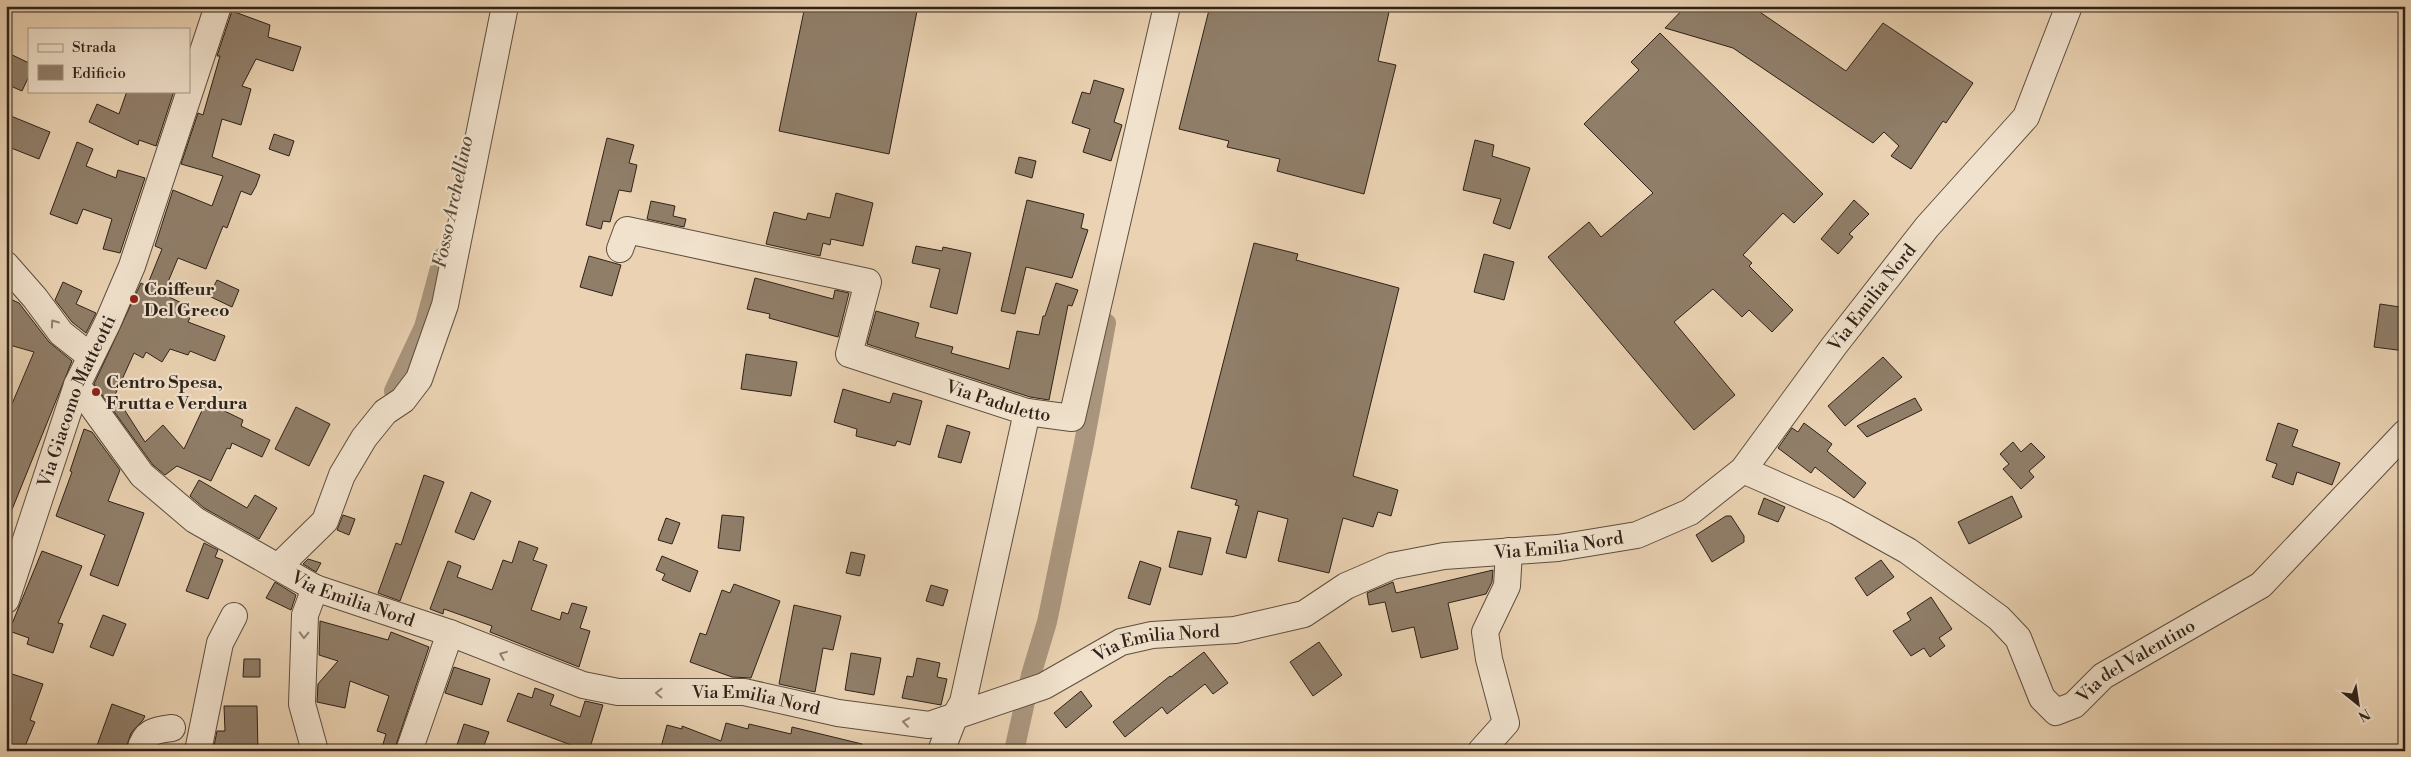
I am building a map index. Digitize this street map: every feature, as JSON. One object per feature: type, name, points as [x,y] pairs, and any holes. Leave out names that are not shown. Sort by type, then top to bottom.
[{"type":"street","name":"Via Giacomo Matteotti","points":[[190,91],[218,6]]},
{"type":"street","points":[[278,568],[325,521],[342,475],[364,438],[385,412],[403,400],[419,379],[445,305],[505,6]]},
{"type":"street","name":"Via Paduletto","points":[[620,249],[627,230],[868,282],[849,354],[1027,412],[1072,418],[1167,6]]},
{"type":"street","name":"Via Emilia Nord","points":[[77,385],[142,475],[195,520],[315,588],[450,633],[582,685],[618,692],[744,692],[838,713],[929,725],[1044,686],[1121,642],[1152,635],[1235,630],[1304,614],[1346,586],[1392,566],[1444,556],[1558,548],[1637,535],[1690,512],[1743,470],[1834,346],[1928,227],[2026,117],[2069,6]]},
{"type":"street","name":"Via Giacomo Matteotti","points":[[6,600],[77,385],[108,322],[132,266],[190,92]]},
{"type":"street","points":[[6,265],[35,298],[61,333],[90,356]]},
{"type":"street","points":[[941,751],[954,718],[964,702],[1027,412]]},
{"type":"street","name":"Via del Valentino","points":[[1743,470],[1836,511],[1908,551],[1999,618],[2018,638],[2042,698],[2056,712],[2074,705],[2103,676],[2262,585],[2405,434]]},
{"type":"street","points":[[1481,751],[1506,723],[1484,632],[1507,586],[1510,552]]},
{"type":"street","points":[[315,588],[305,615],[302,704],[315,751]]},
{"type":"street","points":[[198,751],[220,643],[234,616]]},
{"type":"street","points":[[409,751],[450,633]]},
{"type":"street","points":[[140,751],[143,740],[152,730],[172,728]]},
{"type":"building","points":[[805,6],[918,6],[889,154],[779,131]]},
{"type":"building","points":[[1210,6],[1364,6],[1389,12],[1378,61],[1396,65],[1364,194],[1277,171],[1280,159],[1227,147],[1229,141],[1179,129]]},
{"type":"building","points":[[1686,6],[1751,6],[1846,71],[1883,23],[1973,83],[1946,123],[1943,121],[1911,169],[1891,156],[1899,146],[1884,132],[1873,143],[1733,48],[1665,28]]},
{"type":"building","points":[[232,11],[270,25],[268,37],[301,47],[293,71],[256,59],[242,86],[251,89],[241,125],[222,119],[212,157],[260,175],[251,195],[241,191],[227,228],[223,226],[206,269],[178,258],[163,294],[194,309],[188,322],[225,336],[215,361],[190,351],[188,355],[170,349],[162,362],[146,352],[143,358],[134,353],[115,395],[145,442],[163,425],[184,449],[206,402],[243,420],[241,426],[270,440],[262,457],[232,443],[230,449],[227,448],[211,481],[177,466],[165,475],[153,465],[94,384],[141,283],[147,286],[162,249],[155,246],[173,190],[212,206],[223,176],[181,164],[198,113],[203,115],[220,56],[217,56]]},
{"type":"building","points":[[1660,33],[1823,194],[1794,223],[1783,213],[1743,255],[1752,263],[1749,266],[1793,310],[1772,332],[1749,310],[1742,317],[1713,289],[1674,322],[1735,395],[1694,430],[1548,257],[1589,222],[1601,237],[1653,193],[1584,124],[1639,70],[1631,62]]},
{"type":"building","points":[[6,52],[28,63],[28,78],[22,91],[6,84]]},
{"type":"building","points":[[1094,80],[1124,89],[1114,122],[1122,125],[1111,161],[1083,152],[1090,129],[1072,123],[1082,92],[1090,94]]},
{"type":"building","points":[[127,92],[174,92],[156,146],[139,140],[138,145],[89,122],[97,104],[119,114]]},
{"type":"building","points":[[6,114],[50,132],[39,159],[6,146]]},
{"type":"building","points":[[274,134],[294,141],[289,156],[269,149]]},
{"type":"building","points":[[607,138],[634,145],[629,163],[637,165],[631,192],[619,190],[610,222],[603,221],[601,229],[586,225]]},
{"type":"building","points":[[1475,140],[1494,145],[1492,156],[1530,168],[1510,229],[1493,223],[1501,199],[1463,190]]},
{"type":"building","points":[[77,142],[93,149],[86,166],[116,178],[118,170],[145,178],[120,253],[103,249],[112,219],[83,209],[77,224],[50,214]]},
{"type":"building","points":[[1019,157],[1036,161],[1032,178],[1015,173]]},
{"type":"building","points":[[836,193],[873,203],[863,246],[831,239],[830,245],[823,243],[820,256],[766,244],[774,212],[806,220],[808,213],[830,218]]},
{"type":"building","points":[[1027,200],[1084,214],[1081,228],[1088,230],[1072,278],[1026,267],[1015,314],[1001,311]]},
{"type":"building","points":[[1854,200],[1869,214],[1849,234],[1853,237],[1838,254],[1821,239]]},
{"type":"building","points":[[651,201],[675,206],[673,216],[686,219],[684,227],[647,219]]},
{"type":"building","points":[[1254,243],[1298,254],[1296,260],[1399,288],[1353,476],[1398,490],[1391,516],[1378,512],[1373,527],[1343,518],[1329,573],[1278,561],[1288,519],[1258,511],[1246,558],[1226,553],[1239,506],[1235,505],[1237,500],[1191,488]]},
{"type":"building","points":[[916,246],[942,251],[943,247],[971,253],[957,314],[930,307],[940,269],[912,263]]},
{"type":"building","points":[[1484,254],[1514,262],[1504,300],[1474,292]]},
{"type":"building","points":[[589,256],[621,265],[612,296],[580,287]]},
{"type":"building","points":[[755,278],[833,299],[835,290],[849,293],[838,337],[769,318],[770,314],[747,309]]},
{"type":"building","points":[[217,280],[239,290],[232,307],[209,296]]},
{"type":"building","points":[[63,282],[82,291],[76,304],[96,313],[86,333],[72,322],[55,300]]},
{"type":"building","points":[[1056,283],[1078,290],[1072,306],[1068,305],[1049,400],[1030,397],[867,344],[876,311],[919,323],[915,337],[953,347],[951,353],[1009,369],[1017,331],[1039,335],[1043,316],[1045,316]]},
{"type":"building","points":[[6,297],[19,303],[49,342],[72,361],[7,522],[6,418],[34,352],[6,344]]},
{"type":"building","points":[[2380,304],[2400,307],[2399,314],[2405,314],[2405,351],[2374,347]]},
{"type":"building","points":[[746,354],[797,362],[791,396],[741,389]]},
{"type":"building","points":[[1883,357],[1902,377],[1845,426],[1828,406]]},
{"type":"building","points":[[843,389],[890,403],[893,393],[922,401],[910,445],[897,441],[895,446],[856,436],[857,429],[834,422]]},
{"type":"building","points":[[1915,398],[1922,410],[1867,437],[1857,426]]},
{"type":"building","points":[[296,407],[330,424],[309,466],[275,449]]},
{"type":"building","points":[[1804,423],[1832,444],[1827,451],[1866,483],[1854,498],[1815,467],[1811,473],[1778,448],[1792,428],[1798,432]]},
{"type":"building","points":[[2278,423],[2298,430],[2292,446],[2340,463],[2332,485],[2297,472],[2293,485],[2272,477],[2277,464],[2266,460]]},
{"type":"building","points":[[947,425],[970,432],[961,463],[938,457]]},
{"type":"building","points":[[84,429],[92,432],[120,470],[108,501],[144,513],[118,586],[90,575],[105,535],[56,516],[72,472],[70,471]]},
{"type":"building","points":[[2013,442],[2021,452],[2031,443],[2045,457],[2029,471],[2034,477],[2021,489],[2003,469],[2009,464],[2000,454]]},
{"type":"building","points":[[424,475],[444,482],[400,601],[378,593],[396,543],[401,545]]},
{"type":"building","points":[[199,480],[247,508],[255,495],[277,508],[259,539],[204,508],[190,496]]},
{"type":"building","points":[[471,492],[491,501],[474,540],[455,532]]},
{"type":"building","points":[[2012,496],[2022,517],[1969,544],[1958,522]]},
{"type":"building","points":[[1764,498],[1785,507],[1778,522],[1758,514]]},
{"type":"building","points":[[343,515],[355,519],[349,535],[337,530]]},
{"type":"building","points":[[722,515],[744,517],[740,551],[718,548]]},
{"type":"building","points":[[1726,516],[1731,516],[1744,536],[1744,542],[1712,562],[1696,535]]},
{"type":"building","points":[[666,518],[680,523],[672,544],[658,540]]},
{"type":"building","points":[[1178,531],[1211,538],[1202,575],[1169,567]]},
{"type":"building","points":[[519,541],[538,548],[533,560],[547,565],[531,610],[560,620],[562,612],[568,614],[572,603],[587,607],[580,628],[590,631],[579,667],[490,632],[492,626],[444,609],[443,614],[430,609],[448,561],[461,566],[457,577],[492,590],[503,560],[512,563]]},
{"type":"building","points":[[204,543],[218,550],[215,557],[223,560],[208,599],[186,591]]},
{"type":"building","points":[[42,551],[82,566],[58,623],[63,624],[53,653],[27,644],[29,638],[9,631]]},
{"type":"building","points":[[851,552],[865,555],[860,576],[846,573]]},
{"type":"building","points":[[662,556],[698,571],[690,592],[662,580],[665,574],[656,570]]},
{"type":"building","points":[[308,559],[321,563],[316,572],[303,564]]},
{"type":"building","points":[[1881,560],[1894,577],[1867,596],[1855,578]]},
{"type":"building","points":[[1140,561],[1161,568],[1150,605],[1128,598]]},
{"type":"building","points":[[1493,570],[1492,582],[1486,594],[1448,603],[1458,649],[1421,658],[1414,627],[1392,632],[1385,602],[1369,605],[1367,593],[1393,582],[1396,593]]},
{"type":"building","points":[[275,582],[296,595],[291,610],[266,598]]},
{"type":"building","points":[[734,584],[780,601],[751,678],[732,677],[690,662],[700,633],[706,635],[722,590],[730,593]]},
{"type":"building","points":[[931,585],[948,590],[943,606],[926,601]]},
{"type":"building","points":[[1931,597],[1952,629],[1939,638],[1945,646],[1930,657],[1924,648],[1911,656],[1893,631],[1911,620],[1907,613]]},
{"type":"building","points":[[794,605],[841,616],[833,650],[823,648],[815,692],[779,684]]},
{"type":"building","points":[[103,615],[126,624],[113,656],[90,647]]},
{"type":"building","points":[[320,621],[388,640],[391,632],[429,647],[394,751],[381,751],[386,734],[377,731],[389,696],[350,681],[345,708],[317,702],[318,684],[338,661],[319,655]]},
{"type":"building","points":[[1319,642],[1342,675],[1313,696],[1290,662]]},
{"type":"building","points":[[1204,652],[1228,683],[1213,694],[1205,684],[1167,714],[1162,707],[1125,737],[1113,722],[1170,676]]},
{"type":"building","points":[[851,653],[881,658],[874,695],[845,690]]},
{"type":"building","points":[[917,658],[940,663],[937,677],[947,679],[941,705],[902,698],[907,676],[913,677]]},
{"type":"building","points":[[244,659],[260,659],[260,677],[243,677]]},
{"type":"building","points":[[454,667],[490,679],[482,705],[445,693]]},
{"type":"building","points":[[6,672],[43,684],[30,720],[35,722],[23,751],[6,745]]},
{"type":"building","points":[[535,688],[554,695],[550,705],[580,717],[585,701],[603,705],[589,751],[570,751],[571,745],[507,721],[518,693],[532,698]]},
{"type":"building","points":[[1081,691],[1092,706],[1066,728],[1054,713]]},
{"type":"building","points":[[112,704],[145,716],[131,733],[125,751],[95,751]]},
{"type":"building","points":[[224,706],[257,706],[258,751],[213,751],[217,731],[225,731]]},
{"type":"building","points":[[726,723],[748,729],[749,724],[791,734],[792,727],[862,744],[861,751],[660,751],[667,725],[682,729],[682,726],[721,741]]},
{"type":"building","points":[[464,724],[489,732],[482,751],[455,751]]},
{"type":"waterway","name":"Fosso Archellino","points":[[394,391],[424,327],[443,257]]},
{"type":"waterway","points":[[1014,751],[1031,675],[1047,622],[1084,443],[1106,323]]},
{"type":"place","name":"Coiffeur Del Greco","points":[[134,299]]},
{"type":"place","name":"Centro Spesa, Frutta e Verdura","points":[[96,392]]}]
